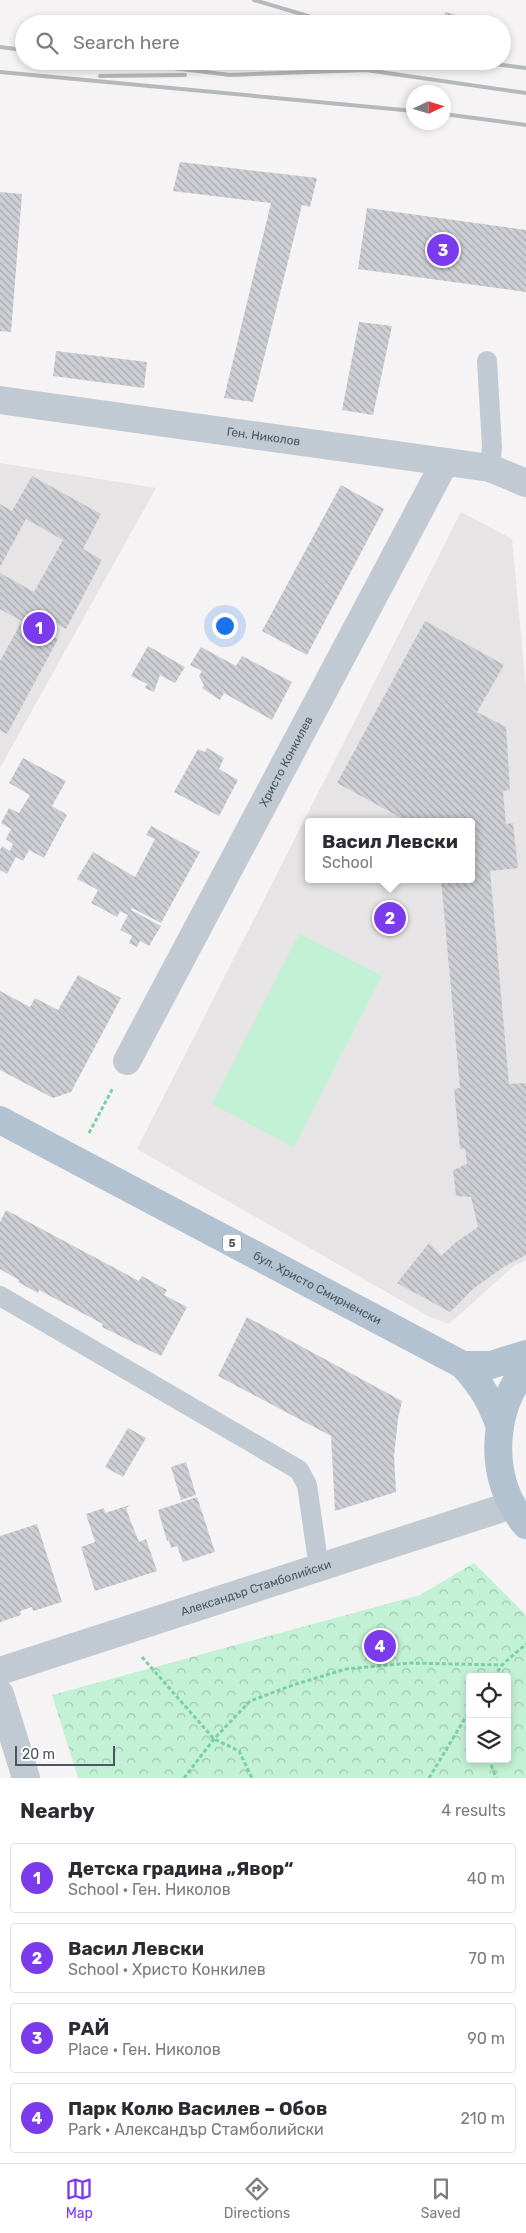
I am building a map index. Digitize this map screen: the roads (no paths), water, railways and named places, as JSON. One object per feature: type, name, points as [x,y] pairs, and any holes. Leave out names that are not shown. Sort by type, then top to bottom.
[{"type":"main road","name":"бул. Христо Смирненски","points":[[0,1120],[464,1365],[478,1381],[492,1402],[500,1427]]},
{"type":"main road","name":"5","points":[[464,1365],[492,1365],[526,1354]]},
{"type":"main road","name":"5","points":[[519,1515],[504,1486],[498,1447],[500,1427],[511,1391],[526,1368]]},
{"type":"street","name":"Ген. Николов","points":[[0,400],[490,468],[526,483]]},
{"type":"street","name":"Христо Конкилев","points":[[127,1061],[445,462]]},
{"type":"street","name":"Александър Стамболийски","points":[[0,1671],[318,1568],[519,1515]]},
{"type":"street","points":[[0,1694],[26,1778]]},
{"type":"lane","points":[[487,360],[492,447],[490,468]]},
{"type":"lane","points":[[0,1296],[299,1470],[306,1485],[318,1568]]},
{"type":"railway","points":[[254,0],[305,15]]},
{"type":"railway","points":[[0,47],[15,49]]},
{"type":"railway","points":[[511,66],[526,68]]},
{"type":"railway","points":[[189,70],[230,75],[366,70]]},
{"type":"railway","points":[[366,70],[526,93]]},
{"type":"railway","points":[[0,72],[406,110]]},
{"type":"railway","points":[[100,76],[185,75]]},
{"type":"railway","points":[[451,115],[526,125]]},
{"type":"place","name":"РАЙ","points":[[443,250]]},
{"type":"place","name":"Детска градина „Явор“","points":[[39,628]]},
{"type":"place","name":"Васил Левски","points":[[390,918]]},
{"type":"place","name":"Парк Колю Василев – Обов","points":[[380,1646]]}]
